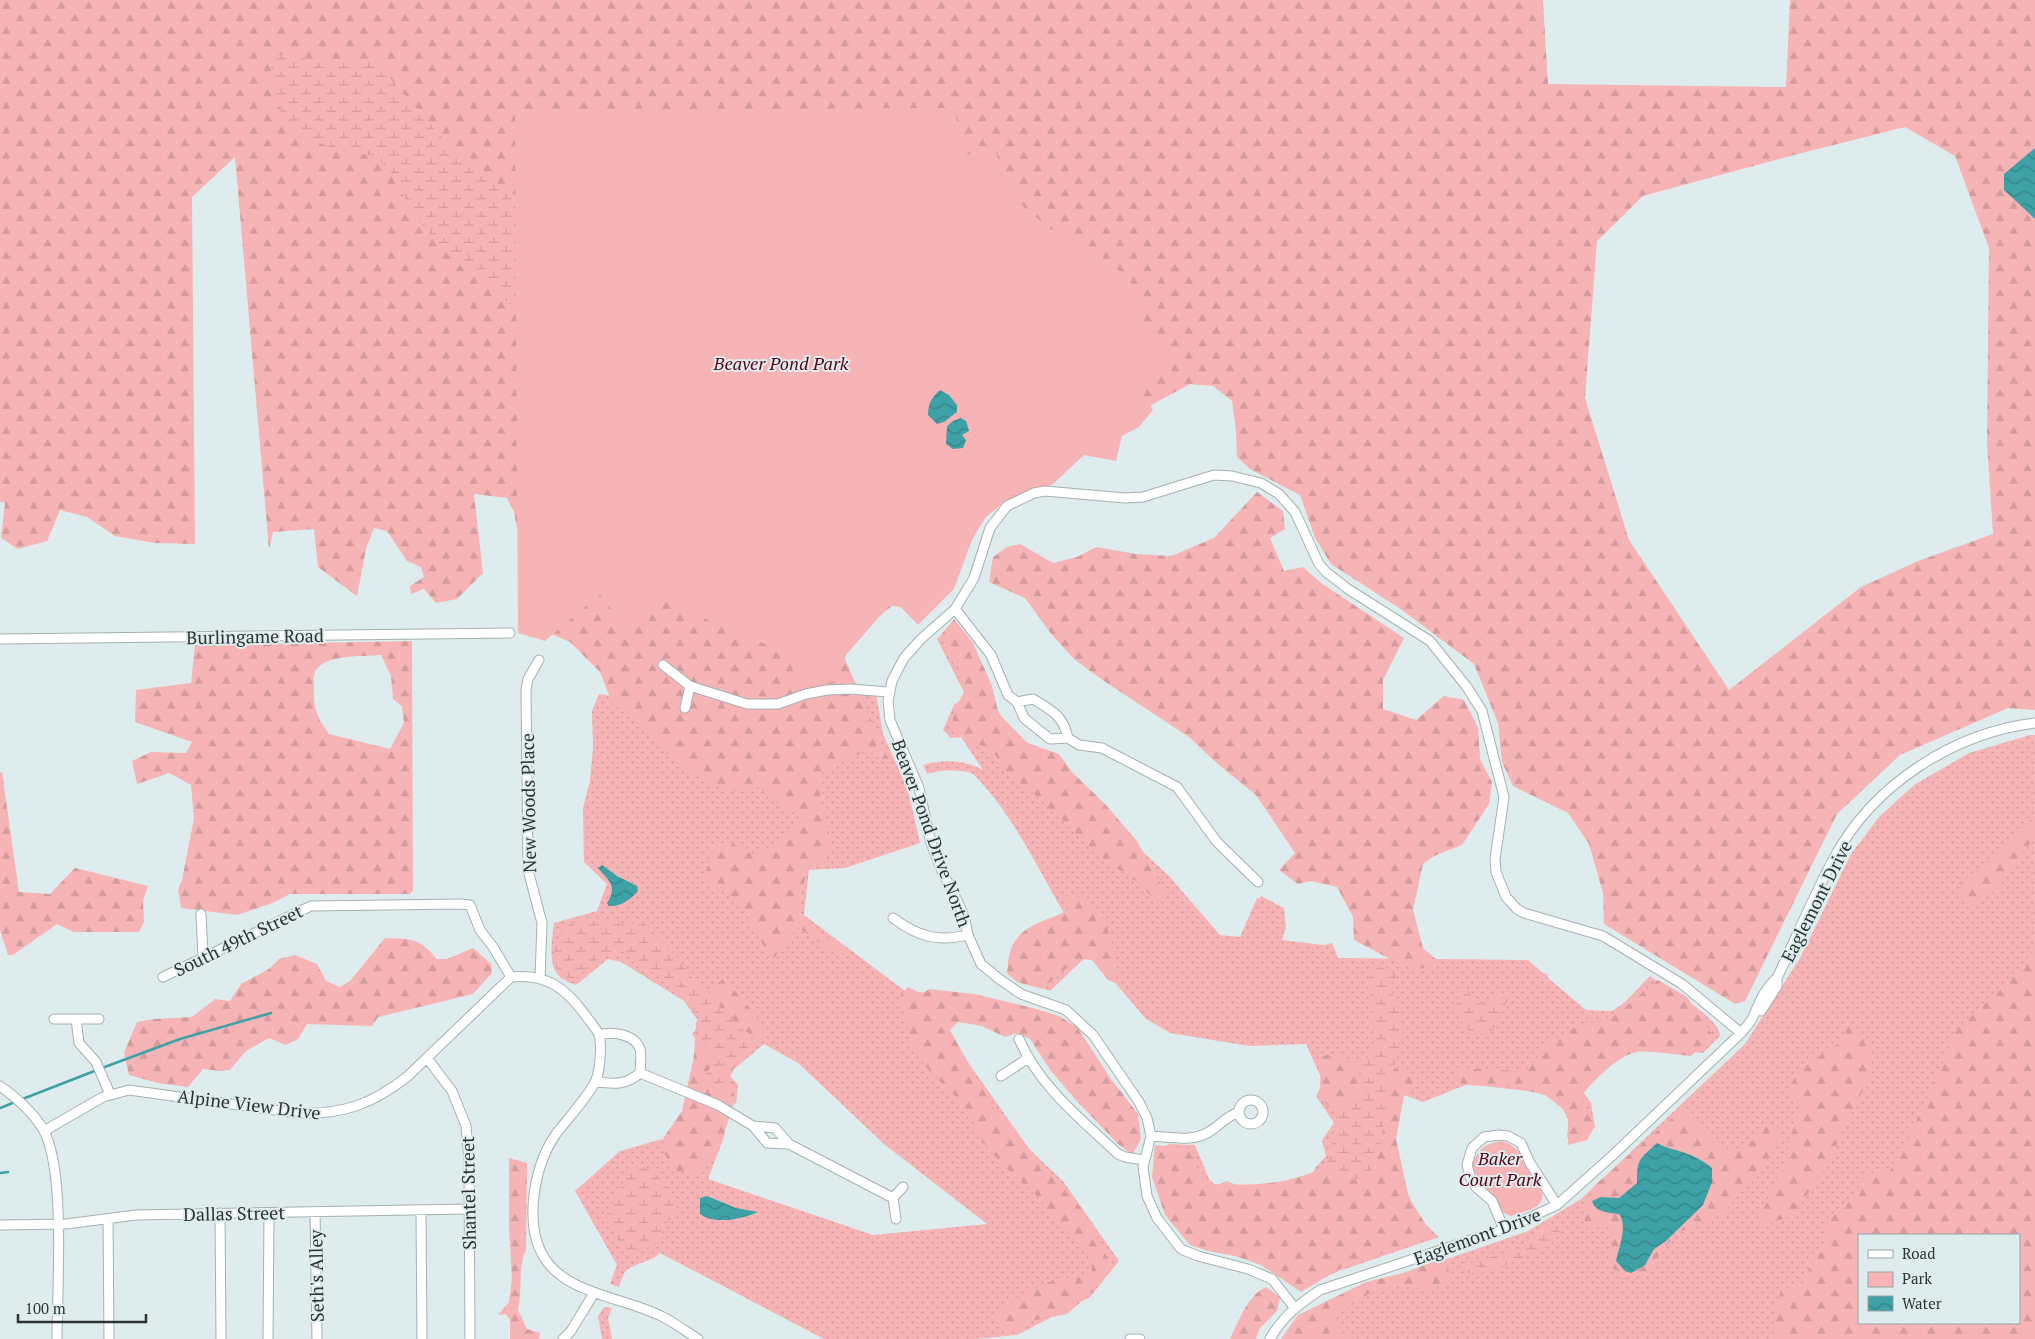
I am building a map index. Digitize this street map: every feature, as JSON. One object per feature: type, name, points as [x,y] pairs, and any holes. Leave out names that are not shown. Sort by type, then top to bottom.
[{"type":"street","name":"Beaver Pond Drive North","points":[[1151,1136],[1147,1118],[1139,1102],[1093,1035],[1066,1010],[1021,994],[981,964],[968,935],[958,902],[942,871],[931,843],[919,788],[890,720],[889,692],[892,681],[904,658],[921,638],[955,609],[974,578],[990,528],[1007,506],[1045,491],[1126,498],[1143,497],[1214,475],[1232,476],[1261,483],[1279,494],[1290,506],[1319,564],[1326,572],[1348,590],[1430,641],[1468,687],[1482,711],[1504,797],[1495,859],[1496,872],[1506,897],[1517,909],[1524,913],[1592,931],[1625,948],[1682,984],[1741,1033]]},
{"type":"street","points":[[955,609],[991,655],[1008,695],[1017,702],[1024,718],[1050,739],[1068,738],[1079,745],[1102,748],[1177,787],[1217,842],[1258,882]]},
{"type":"street","name":"Burlingame Road","points":[[0,639],[510,632]]},
{"type":"street","name":"New Woods Place","points":[[539,660],[528,679],[526,690],[528,870],[542,923],[540,978]]},
{"type":"street","points":[[663,665],[690,686],[740,702],[760,705],[778,704],[806,694],[850,689],[889,692]]},
{"type":"street","points":[[685,708],[690,686]]},
{"type":"street","points":[[1017,702],[1033,699],[1054,712],[1065,724],[1068,738]]},
{"type":"street","name":"Eaglemont Drive","points":[[1270,1339],[1276,1328],[1294,1307],[1320,1290],[1504,1230],[1557,1205],[1613,1155],[1759,1014],[1777,986],[1777,978],[1835,857],[1862,817],[1884,793],[1948,749],[1993,731],[2035,722]]},
{"type":"street","name":"South 49th Street","points":[[162,976],[315,905],[470,905],[480,930],[511,977]]},
{"type":"street","points":[[201,914],[203,957]]},
{"type":"street","points":[[893,918],[907,928],[932,938],[948,939],[968,935]]},
{"type":"street","points":[[511,977],[526,975],[540,978],[573,998],[599,1035],[600,1061],[596,1081],[554,1136],[538,1172],[533,1202],[536,1236],[542,1254],[555,1272],[594,1293],[662,1316],[698,1339]]},
{"type":"street","name":"Alpine View Drive","points":[[44,1131],[110,1094],[129,1090],[177,1095],[280,1111],[318,1114],[351,1108],[391,1090],[511,977]]},
{"type":"street","points":[[54,1019],[100,1019]]},
{"type":"street","points":[[76,1019],[80,1043],[96,1062],[110,1094]]},
{"type":"street","points":[[599,1035],[606,1033],[622,1035],[632,1039],[640,1049],[640,1073]]},
{"type":"street","points":[[1019,1039],[1028,1059],[1064,1103],[1118,1154],[1124,1157],[1144,1160]]},
{"type":"street","name":"Shantel Street","points":[[427,1058],[452,1091],[466,1126],[469,1152],[470,1339]]},
{"type":"street","points":[[1001,1076],[1028,1059]]},
{"type":"street","points":[[596,1081],[611,1084],[624,1083],[640,1073]]},
{"type":"street","points":[[640,1073],[718,1105],[753,1126],[767,1143],[789,1144]]},
{"type":"street","points":[[0,1086],[16,1098],[44,1131],[53,1158],[57,1224],[57,1339]]},
{"type":"street","points":[[1239,1112],[1231,1114],[1214,1129],[1197,1138],[1151,1136],[1144,1160],[1147,1196],[1157,1218],[1182,1249],[1198,1256],[1248,1269],[1272,1280],[1294,1307]]},
{"type":"street","points":[[753,1126],[775,1128],[789,1144],[893,1198]]},
{"type":"street","points":[[1504,1230],[1492,1201],[1471,1179],[1467,1165],[1472,1148],[1484,1137],[1499,1134],[1508,1136],[1521,1143],[1530,1163],[1557,1205]]},
{"type":"street","points":[[893,1198],[903,1187]]},
{"type":"street","points":[[893,1198],[896,1219]]},
{"type":"street","name":"Dallas Street","points":[[0,1225],[57,1224],[136,1215],[468,1209]]},
{"type":"street","points":[[421,1211],[422,1339]]},
{"type":"street","name":"Seth's Alley","points":[[315,1212],[317,1339]]},
{"type":"street","points":[[268,1339],[269,1213]]},
{"type":"street","points":[[220,1214],[221,1339]]},
{"type":"street","points":[[108,1219],[108,1339]]},
{"type":"street","points":[[562,1339],[571,1331],[594,1293]]},
{"type":"street","points":[[1130,1339],[1140,1339]]},
{"type":"green space","points":[[0,0],[1543,0],[1548,84],[1786,87],[1790,0],[2035,0],[2035,710],[2008,708],[1900,755],[1837,814],[1745,1001],[1735,1004],[1604,924],[1603,893],[1589,844],[1568,813],[1513,786],[1502,762],[1498,723],[1474,664],[1402,610],[1331,564],[1315,538],[1300,495],[1250,469],[1237,457],[1232,401],[1213,386],[1190,384],[1146,408],[1032,487],[989,511],[977,530],[955,577],[926,610],[892,606],[852,637],[845,659],[892,768],[868,750],[822,772],[820,797],[829,833],[829,864],[808,866],[797,913],[846,953],[836,954],[797,927],[774,958],[765,948],[740,902],[707,882],[705,875],[715,845],[730,842],[756,856],[788,833],[800,816],[775,802],[759,787],[728,792],[692,773],[666,753],[641,726],[612,703],[600,672],[570,642],[535,627],[514,512],[507,498],[474,494],[483,573],[457,599],[436,603],[424,589],[411,594],[410,586],[424,577],[421,567],[407,561],[387,531],[374,528],[366,549],[357,596],[318,567],[314,529],[273,532],[269,549],[235,157],[192,197],[195,544],[155,543],[115,536],[87,517],[60,510],[47,541],[18,549],[1,538],[5,503],[0,502]],"holes":[[[1905,127],[1955,156],[1989,248],[1987,442],[1993,534],[1918,561],[1861,587],[1729,690],[1629,540],[1585,398],[1597,241],[1643,196]]]},
{"type":"green space","points":[[284,53],[317,61],[375,61],[464,162],[529,204],[519,311],[452,259],[415,217],[389,169],[374,156],[335,150],[298,133],[282,116],[272,81],[271,67],[278,56]]},
{"type":"green space","name":"Beaver Pond Park","points":[[955,108],[961,155],[996,152],[1002,176],[1018,202],[1050,229],[1068,235],[1074,246],[1087,247],[1122,273],[1145,301],[1131,316],[1178,358],[1137,385],[1153,410],[1139,427],[1122,436],[1116,461],[1084,455],[1052,485],[1013,495],[986,517],[972,539],[954,589],[918,625],[894,600],[845,656],[837,656],[843,680],[795,688],[791,654],[709,621],[668,594],[630,636],[600,594],[545,641],[518,633],[515,110]]},
{"type":"green space","points":[[1257,492],[1283,511],[1285,529],[1270,538],[1284,571],[1303,567],[1321,583],[1404,638],[1383,680],[1383,709],[1416,720],[1444,696],[1464,700],[1478,728],[1480,759],[1492,782],[1489,804],[1462,845],[1434,856],[1423,864],[1413,910],[1423,948],[1444,966],[1416,969],[1388,958],[1354,940],[1353,917],[1337,887],[1311,881],[1298,884],[1279,870],[1295,853],[1256,795],[1219,765],[1189,737],[1075,660],[1052,635],[1025,598],[989,582],[993,557],[1007,547],[1020,544],[1053,563],[1077,557],[1096,547],[1136,554],[1171,556],[1214,538]]},
{"type":"green space","points":[[954,619],[973,643],[992,686],[999,715],[1022,741],[1059,754],[1072,772],[1106,805],[1137,841],[1163,888],[1167,902],[1157,902],[1140,884],[1101,857],[1032,792],[1008,774],[996,756],[981,745],[967,744],[952,724],[955,709],[964,692],[958,667],[940,636]]},
{"type":"green space","points":[[942,635],[1002,717],[1047,763],[1169,876],[1220,935],[1240,937],[1257,898],[1259,899],[1261,896],[1284,908],[1286,928],[1282,940],[1323,945],[1332,943],[1338,958],[1528,960],[1543,973],[1547,974],[1548,978],[1586,1010],[1612,1011],[1624,1003],[1650,976],[1702,1012],[1718,1029],[1720,1036],[1703,1053],[1630,1045],[1582,1090],[1591,1103],[1595,1128],[1567,1137],[1569,1121],[1563,1109],[1543,1093],[1486,1086],[1473,1082],[1423,1102],[1396,1092],[1389,1156],[1420,1219],[1439,1237],[1339,1271],[1317,1281],[1283,1242],[1162,1147],[1169,1144],[1195,1145],[1209,1179],[1216,1186],[1227,1181],[1247,1190],[1313,1176],[1315,1168],[1326,1156],[1322,1140],[1334,1123],[1316,1096],[1323,1082],[1306,1044],[1249,1046],[1170,1033],[1145,1018],[1090,953],[1050,991],[1027,983],[1006,972],[1023,933],[1064,913],[1008,817],[977,777],[969,772],[957,771],[927,774],[923,765],[938,762],[962,762],[983,770],[961,737],[951,738],[943,730],[954,705],[966,696],[937,639]]},
{"type":"green space","points":[[412,641],[413,890],[410,894],[290,894],[272,903],[237,915],[181,908],[178,890],[182,880],[194,818],[191,785],[169,773],[137,784],[132,761],[151,752],[186,753],[192,742],[135,722],[136,690],[191,683],[195,645]],"holes":[[[381,655],[391,676],[393,699],[402,706],[404,723],[390,749],[329,734],[321,723],[315,707],[314,675],[318,668],[324,663],[333,660],[353,656]]]},
{"type":"green space","points":[[876,693],[883,734],[908,790],[920,843],[845,868],[809,870],[804,915],[909,994],[967,1061],[1030,1150],[1063,1181],[1119,1261],[1090,1297],[1017,1335],[974,1339],[824,1339],[660,1253],[625,1272],[619,1287],[610,1284],[617,1265],[575,1191],[620,1151],[666,1138],[725,1134],[708,1179],[873,1235],[987,1224],[884,1144],[798,1063],[764,1044],[728,1074],[738,1085],[736,1104],[692,1085],[710,1062],[692,1034],[701,1025],[684,1001],[621,962],[608,959],[576,985],[561,978],[552,960],[554,923],[597,911],[607,884],[584,862],[583,808],[590,781],[593,748],[592,711],[599,694],[699,711],[823,694]]},
{"type":"green space","points":[[2035,735],[2035,1339],[1287,1339],[1337,1297],[1528,1231],[1581,1199],[1745,1044],[1800,958],[1851,854],[1879,817],[1914,785],[1969,753]]},
{"type":"green space","points":[[2,772],[19,892],[50,894],[75,868],[148,886],[143,901],[144,922],[139,932],[74,932],[57,924],[13,955],[8,955],[0,930],[0,773]]},
{"type":"green space","points":[[2035,815],[2035,836],[1997,889],[1971,909],[1959,895],[1959,883],[1995,857]]},
{"type":"green space","points":[[1065,895],[1088,900],[1106,925],[1116,956],[1115,983],[1108,980],[1092,960],[1078,959],[1042,989],[1017,982],[1008,974],[1009,955],[1016,940],[1021,934],[1036,924],[1065,911],[1068,908]]},
{"type":"green space","points":[[602,920],[616,921],[627,926],[637,921],[644,923],[680,960],[693,979],[716,999],[720,1008],[727,1009],[737,1026],[749,1033],[754,1042],[732,1063],[725,1074],[728,1090],[703,1081],[712,1062],[708,1050],[698,1036],[704,1026],[694,1010],[678,993],[671,989],[664,977],[643,968],[623,951],[601,958],[572,980],[559,972],[555,949],[558,937],[565,927],[570,924]]},
{"type":"green space","points":[[385,938],[408,939],[419,943],[437,959],[447,959],[473,948],[491,964],[492,973],[473,994],[378,1017],[372,1026],[307,1024],[298,1039],[286,1045],[269,1038],[246,1051],[230,1070],[203,1069],[188,1087],[158,1083],[129,1075],[124,1053],[137,1022],[192,1017],[215,999],[230,1001],[241,984],[269,969],[279,959],[295,955],[317,964],[326,981],[340,987],[350,981]]},
{"type":"green space","points":[[2035,950],[2035,1339],[1776,1339],[1774,1320],[1781,1289],[1802,1285],[1817,1250],[1827,1245],[1825,1222],[1846,1206],[1867,1174],[1890,1171],[1923,1108],[1957,1029],[1997,993]]},
{"type":"green space","points":[[1378,966],[1397,975],[1390,987],[1402,1018],[1403,1036],[1387,1092],[1381,1142],[1372,1158],[1372,1171],[1364,1177],[1349,1181],[1327,1165],[1338,1116],[1368,1090],[1359,1077],[1360,1070],[1374,1047],[1369,969]]},
{"type":"green space","points":[[724,978],[749,1007],[768,1034],[736,1063],[729,1080],[735,1099],[719,1151],[700,1174],[677,1171],[664,1153],[664,1137],[682,1111],[694,1056],[696,1023],[709,991]]},
{"type":"green space","points":[[1658,980],[1687,997],[1713,1036],[1691,1056],[1637,1052],[1629,1054],[1613,1064],[1580,1097],[1595,1126],[1587,1140],[1568,1145],[1568,1114],[1555,1098],[1518,1088],[1465,1085],[1451,1079],[1458,1068],[1525,1071],[1552,1041],[1572,1028],[1614,1016]]},
{"type":"green space","points":[[908,987],[921,992],[929,989],[974,994],[1059,1016],[1077,1027],[1111,1079],[1138,1114],[1141,1139],[1132,1155],[1118,1144],[1074,1098],[1051,1071],[1030,1039],[1017,1033],[1005,1037],[982,1026],[958,1022],[950,1030],[994,1109],[1083,1210],[1112,1267],[1094,1290],[1067,1314],[1031,1321],[1019,1331],[1003,1328],[993,1319],[1017,1298],[1057,1278],[1075,1278],[1092,1272],[1090,1255],[1036,1195],[1000,1162],[975,1131],[975,1120],[954,1095],[926,1067],[911,1043],[900,996]]},
{"type":"green space","points":[[1463,989],[1468,990],[1474,1002],[1483,1004],[1500,995],[1507,995],[1509,1000],[1501,1011],[1494,1028],[1489,1033],[1472,1034],[1459,1018],[1457,1005],[1459,994]]},
{"type":"green space","points":[[1855,1027],[1872,1052],[1868,1080],[1839,1137],[1835,1155],[1793,1215],[1760,1227],[1757,1224],[1778,1177],[1788,1164],[1788,1147],[1799,1110],[1799,1101],[1788,1095],[1792,1081],[1804,1067],[1830,1048],[1841,1043],[1847,1028]]},
{"type":"green space","points":[[1330,1053],[1346,1060],[1366,1061],[1360,1070],[1368,1090],[1338,1116],[1324,1101],[1320,1085],[1321,1058]]},
{"type":"green space","points":[[1394,1068],[1419,1075],[1404,1096],[1396,1139],[1409,1198],[1434,1237],[1344,1266],[1301,1292],[1261,1265],[1235,1256],[1208,1251],[1190,1245],[1165,1215],[1152,1177],[1155,1145],[1192,1149],[1198,1171],[1212,1184],[1257,1184],[1285,1181],[1313,1172],[1327,1165],[1349,1180],[1372,1171],[1372,1158],[1381,1142],[1387,1092]]},
{"type":"green space","points":[[1681,1110],[1720,1149],[1736,1151],[1754,1139],[1766,1124],[1777,1125],[1780,1138],[1767,1163],[1753,1181],[1737,1195],[1725,1212],[1675,1234],[1648,1272],[1628,1278],[1612,1268],[1612,1229],[1603,1225],[1590,1230],[1585,1224],[1584,1203],[1595,1185]]},
{"type":"green space","name":"Baker Court Park","points":[[1502,1141],[1518,1151],[1527,1169],[1541,1189],[1542,1194],[1538,1205],[1511,1216],[1502,1212],[1497,1200],[1480,1183],[1472,1166],[1482,1148]]},
{"type":"green space","points":[[509,1158],[527,1163],[526,1250],[522,1264],[518,1310],[527,1329],[540,1333],[539,1339],[510,1339],[510,1320],[506,1314],[498,1315],[509,1302],[512,1279],[509,1229]]},
{"type":"green space","points":[[641,1166],[653,1171],[665,1184],[675,1201],[676,1210],[673,1217],[664,1225],[656,1244],[630,1255],[618,1240],[606,1215],[630,1169]]},
{"type":"green space","points":[[1548,1226],[1561,1230],[1550,1245],[1491,1272],[1466,1273],[1456,1267],[1520,1249]]},
{"type":"green space","points":[[1444,1258],[1453,1281],[1426,1289],[1395,1286],[1370,1293],[1340,1313],[1336,1320],[1340,1332],[1352,1339],[1281,1339],[1298,1315],[1366,1282],[1403,1273]]},
{"type":"green space","points":[[1266,1287],[1280,1297],[1277,1311],[1260,1328],[1256,1339],[1230,1339],[1249,1303],[1259,1291]]},
{"type":"green space","points":[[604,1307],[612,1308],[608,1318],[612,1339],[602,1339],[598,1316]]},
{"type":"water","points":[[2035,148],[2035,219],[2004,190],[2004,174]]},
{"type":"water","points":[[940,390],[949,395],[957,405],[957,412],[944,422],[937,424],[928,415],[928,411],[931,401]]},
{"type":"water","points":[[961,418],[966,421],[969,431],[962,435],[966,440],[963,448],[953,449],[946,444],[947,426]]},
{"type":"water","points":[[602,865],[617,876],[637,886],[638,891],[625,902],[609,906],[607,903],[612,888],[609,880],[598,868]]},
{"type":"water","points":[[1657,1143],[1700,1159],[1712,1168],[1712,1182],[1703,1205],[1666,1241],[1654,1249],[1645,1265],[1631,1273],[1625,1271],[1616,1261],[1623,1230],[1622,1219],[1619,1214],[1599,1210],[1592,1201],[1601,1197],[1619,1198],[1637,1183],[1640,1160]]},
{"type":"water","points":[[707,1196],[736,1208],[758,1212],[729,1220],[706,1217],[700,1214],[700,1198]]},
{"type":"waterway","points":[[102,1068],[180,1039],[271,1013]]},
{"type":"waterway","points":[[20,1100],[97,1070]]},
{"type":"waterway","points":[[0,1108],[15,1102]]},
{"type":"waterway","points":[[0,1173],[8,1172]]}]
